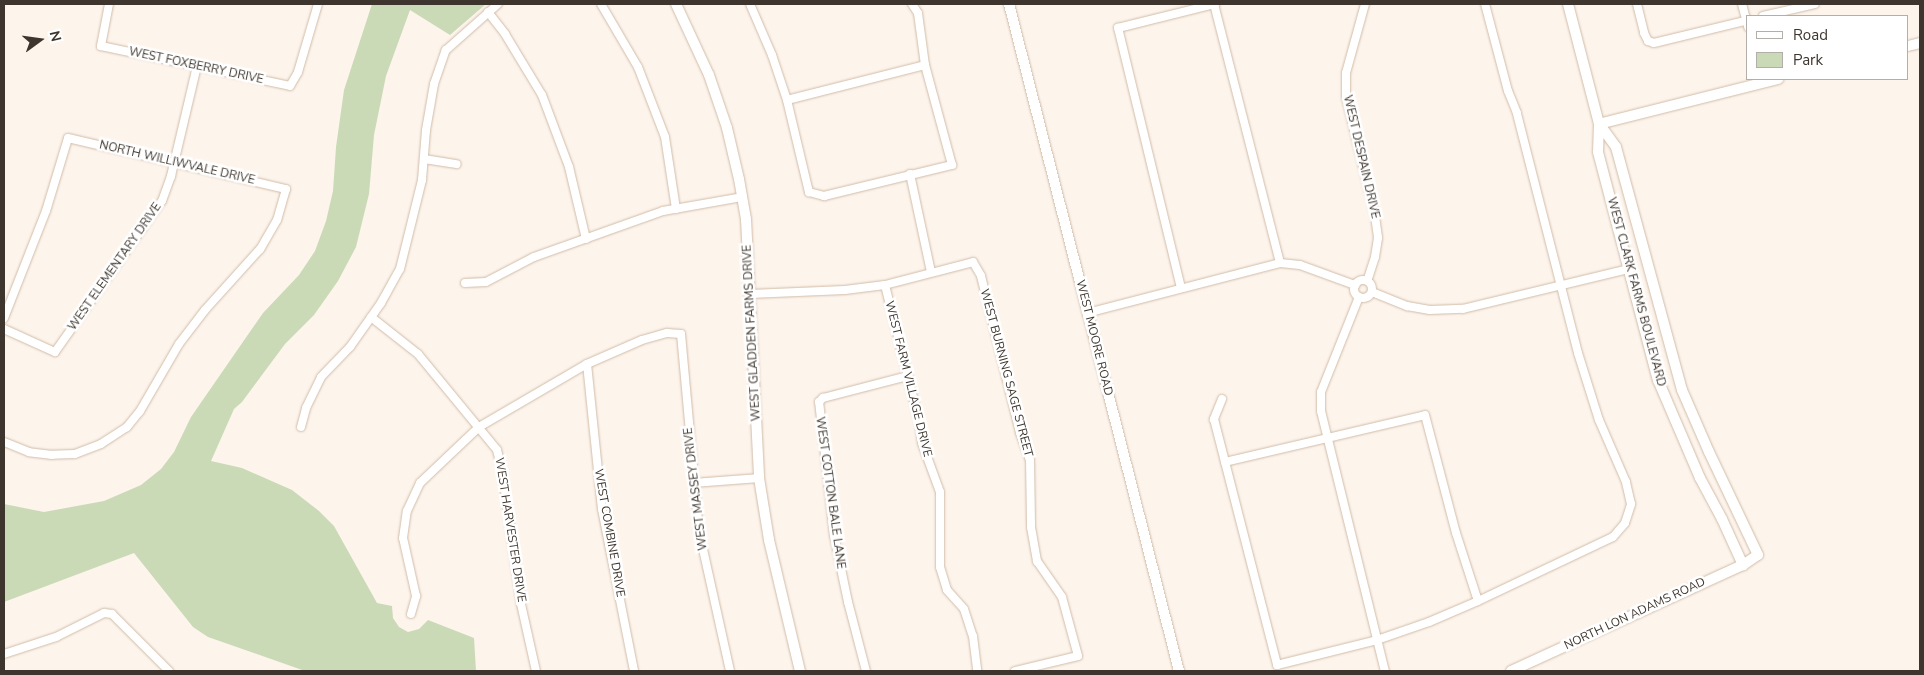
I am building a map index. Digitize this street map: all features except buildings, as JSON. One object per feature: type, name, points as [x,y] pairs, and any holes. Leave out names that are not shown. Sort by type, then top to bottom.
[{"type":"street","name":"WEST FOXBERRY DRIVE","points":[[109,4],[101,46],[290,86],[298,72],[318,4]]},
{"type":"street","points":[[301,427],[306,408],[321,377],[350,347],[400,269],[422,180],[434,84],[446,50],[498,4]]},
{"type":"street","points":[[601,4],[638,67],[665,138],[676,209]]},
{"type":"street","name":"WEST GLADDEN FARMS DRIVE","points":[[676,4],[709,75],[727,128],[742,197],[746,219],[759,478],[769,540],[800,671]]},
{"type":"street","points":[[750,4],[772,55],[787,100],[809,192],[824,196],[952,165],[925,65],[918,13],[912,4]]},
{"type":"street","name":"WEST MOORE ROAD","points":[[1009,4],[1179,671]]},
{"type":"street","points":[[1182,288],[1118,28],[1215,4],[1280,263]]},
{"type":"street","name":"WEST DESPAIN DRIVE","points":[[1365,4],[1346,73],[1346,97],[1375,216],[1378,238],[1375,257],[1367,281]]},
{"type":"street","points":[[1222,399],[1214,419],[1277,665],[1377,640],[1429,622],[1478,602],[1613,537],[1625,523],[1631,504],[1626,482],[1599,420],[1560,287],[1517,113],[1508,91],[1485,4]]},
{"type":"street","name":"WEST CLARK FARMS BOULEVARD","points":[[1568,4],[1599,124],[1598,152],[1658,380],[1700,478],[1743,564]]},
{"type":"street","points":[[1637,4],[1644,33],[1648,40],[1654,43],[1746,22]]},
{"type":"street","points":[[1742,4],[1746,18]]},
{"type":"street","points":[[1767,15],[1814,4]]},
{"type":"street","points":[[488,12],[505,34],[542,95],[569,167],[586,239]]},
{"type":"street","points":[[787,100],[925,65]]},
{"type":"street","name":"WEST ELEMENTARY DRIVE","points":[[4,329],[55,352],[162,201],[175,162],[197,66]]},
{"type":"street","points":[[1599,124],[1761,81]]},
{"type":"street","name":"WEST CLARK FARMS BOULEVARD","points":[[1599,124],[1616,147],[1682,390],[1709,452],[1758,554]]},
{"type":"street","name":"NORTH WILLIWVALE DRIVE","points":[[4,318],[46,211],[68,138],[286,189],[277,220],[260,249],[205,310],[179,344],[140,411],[127,427],[100,444],[75,454],[52,455],[29,452],[4,442]]},
{"type":"street","points":[[424,159],[456,164]]},
{"type":"street","points":[[750,294],[845,290],[885,285],[931,272],[910,174]]},
{"type":"street","points":[[465,283],[486,282],[534,257],[663,211],[742,197]]},
{"type":"street","name":"WEST BURNING SAGE STREET","points":[[931,272],[973,262],[980,276],[1020,433],[1030,460],[1031,527],[1037,561],[1062,597],[1078,656],[1015,671]]},
{"type":"street","points":[[1088,313],[1280,263],[1300,266],[1355,286]]},
{"type":"street","points":[[1372,292],[1386,299],[1430,310],[1463,309],[1628,269]]},
{"type":"street","points":[[1360,281],[1367,281],[1372,286],[1372,292],[1365,298],[1360,297],[1355,293],[1355,286],[1360,281]]},
{"type":"street","name":"WEST FARM VILLAGE DRIVE","points":[[885,285],[919,421],[922,443],[940,492],[940,567],[947,590],[964,609],[973,636],[977,671]]},
{"type":"street","points":[[1360,297],[1321,392],[1321,411],[1326,438],[1385,671]]},
{"type":"street","name":"WEST HARVESTER DRIVE","points":[[371,317],[418,354],[496,450],[502,470],[521,604],[536,671]]},
{"type":"street","name":"WEST MASSEY DRIVE","points":[[587,364],[642,340],[667,333],[681,334],[699,530],[730,671]]},
{"type":"street","points":[[411,614],[416,596],[403,538],[407,511],[420,483],[479,427],[587,364]]},
{"type":"street","name":"WEST COMBINE DRIVE","points":[[587,364],[602,509],[634,671]]},
{"type":"street","name":"WEST COTTON BALE LANE","points":[[866,671],[848,602],[834,535],[818,402],[823,398],[908,376]]},
{"type":"street","points":[[1225,462],[1425,415],[1456,533],[1478,602]]},
{"type":"street","points":[[694,483],[759,478]]},
{"type":"street","name":"NORTH LON ADAMS ROAD","points":[[1511,671],[1743,564],[1758,554]]},
{"type":"street","points":[[4,654],[56,637],[104,613],[112,614],[167,671]]},
{"type":"green space","points":[[372,4],[486,4],[450,35],[410,10],[386,76],[374,135],[369,194],[356,247],[338,281],[314,315],[285,344],[242,402],[234,409],[211,461],[242,468],[292,490],[319,511],[334,526],[377,603],[392,606],[393,618],[399,627],[408,632],[419,629],[428,620],[474,638],[476,671],[305,671],[208,637],[193,627],[134,553],[4,602],[4,504],[44,512],[104,501],[141,485],[161,469],[174,452],[191,417],[263,313],[299,275],[315,251],[326,221],[333,191],[336,147],[344,90]]}]
